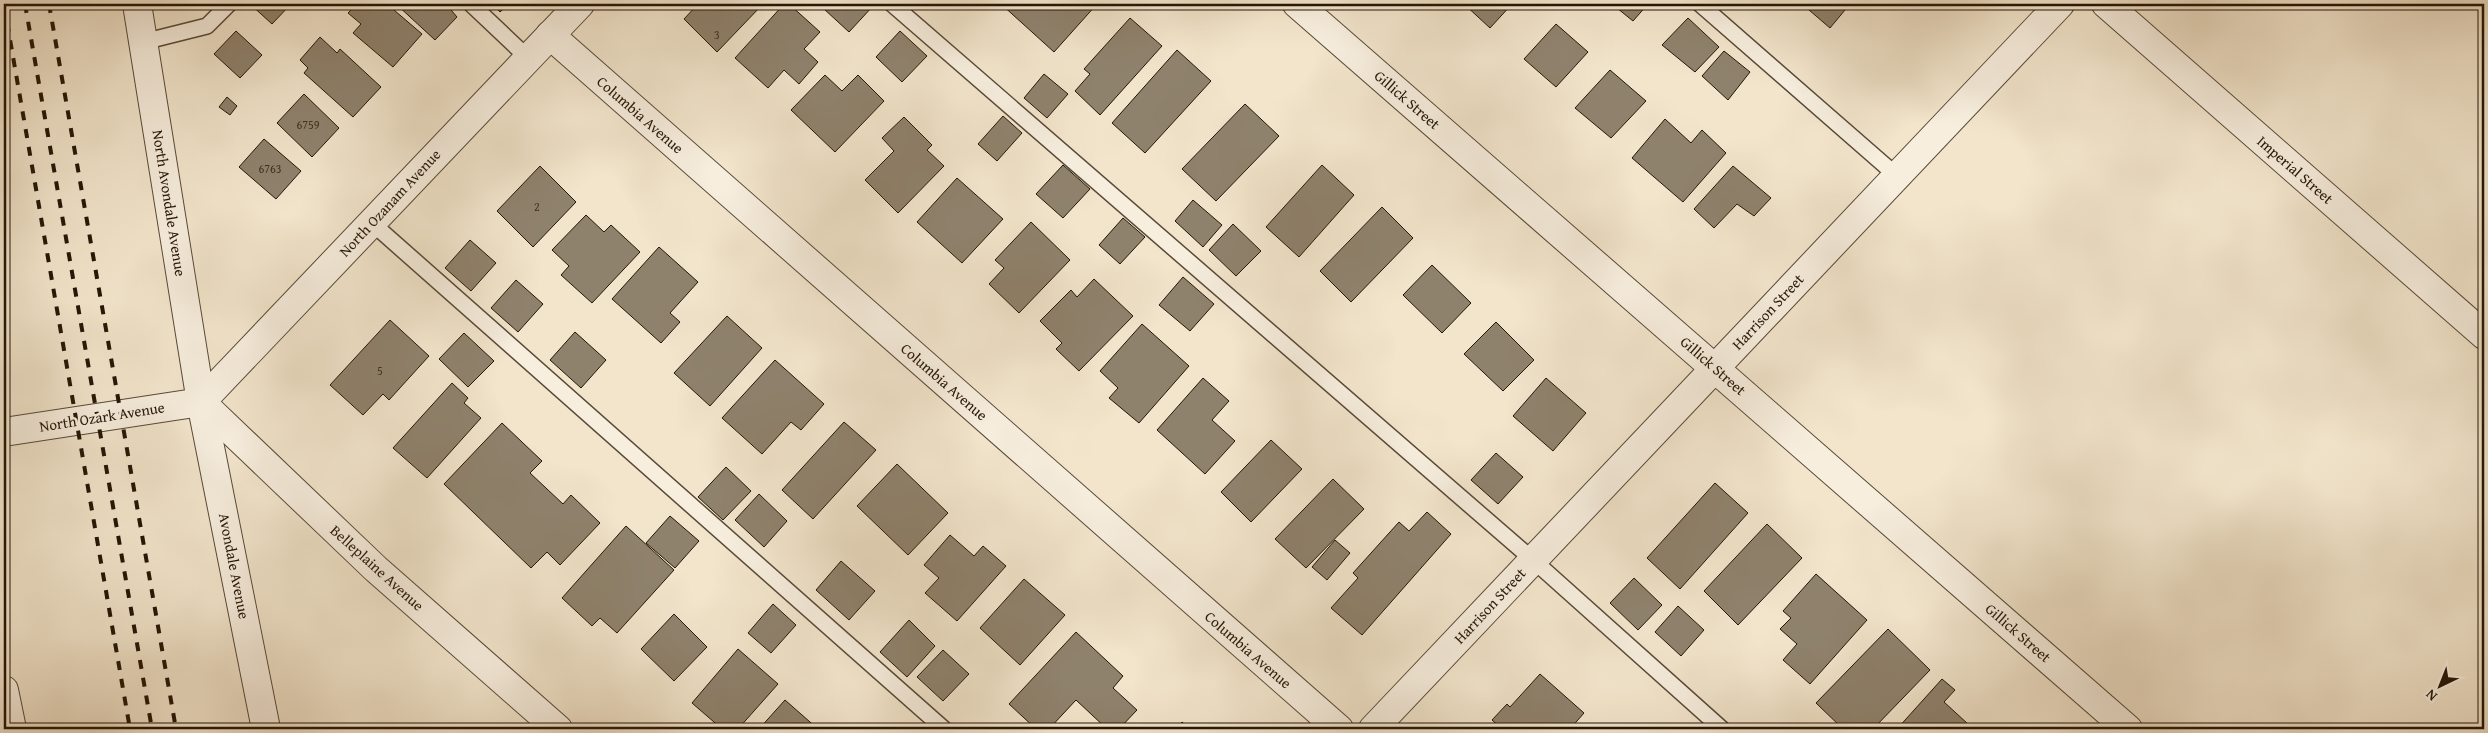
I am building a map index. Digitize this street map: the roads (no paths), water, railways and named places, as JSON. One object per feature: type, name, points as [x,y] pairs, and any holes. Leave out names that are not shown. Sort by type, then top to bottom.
[{"type":"street","name":"North Avondale Avenue","points":[[137,4],[201,402]]},
{"type":"street","name":"North Ozanam Avenue","points":[[201,402],[580,4]]},
{"type":"street","name":"Gillick Street","points":[[1297,4],[2128,729]]},
{"type":"street","name":"Harrison Street","points":[[1373,729],[2060,4]]},
{"type":"street","name":"Imperial Street","points":[[2106,4],[2484,335]]},
{"type":"street","name":"Columbia Avenue","points":[[550,35],[1339,729]]},
{"type":"street","name":"North Ozark Avenue","points":[[4,432],[201,402]]},
{"type":"street","name":"Avondale Avenue","points":[[201,402],[266,729]]},
{"type":"street","name":"Belleplaine Avenue","points":[[201,402],[376,569],[558,729]]},
{"type":"street","points":[[4,690],[12,729]]},
{"type":"lane","points":[[143,42],[207,26],[228,4]]},
{"type":"lane","points":[[471,4],[528,58]]},
{"type":"lane","points":[[892,4],[1533,560],[1722,729]]},
{"type":"lane","points":[[1700,4],[1897,176]]},
{"type":"lane","points":[[372,223],[944,729]]},
{"type":"railway","points":[[25,4],[152,729]]},
{"type":"railway","points":[[49,4],[176,729]]},
{"type":"railway","points":[[4,5],[130,729]]}]
